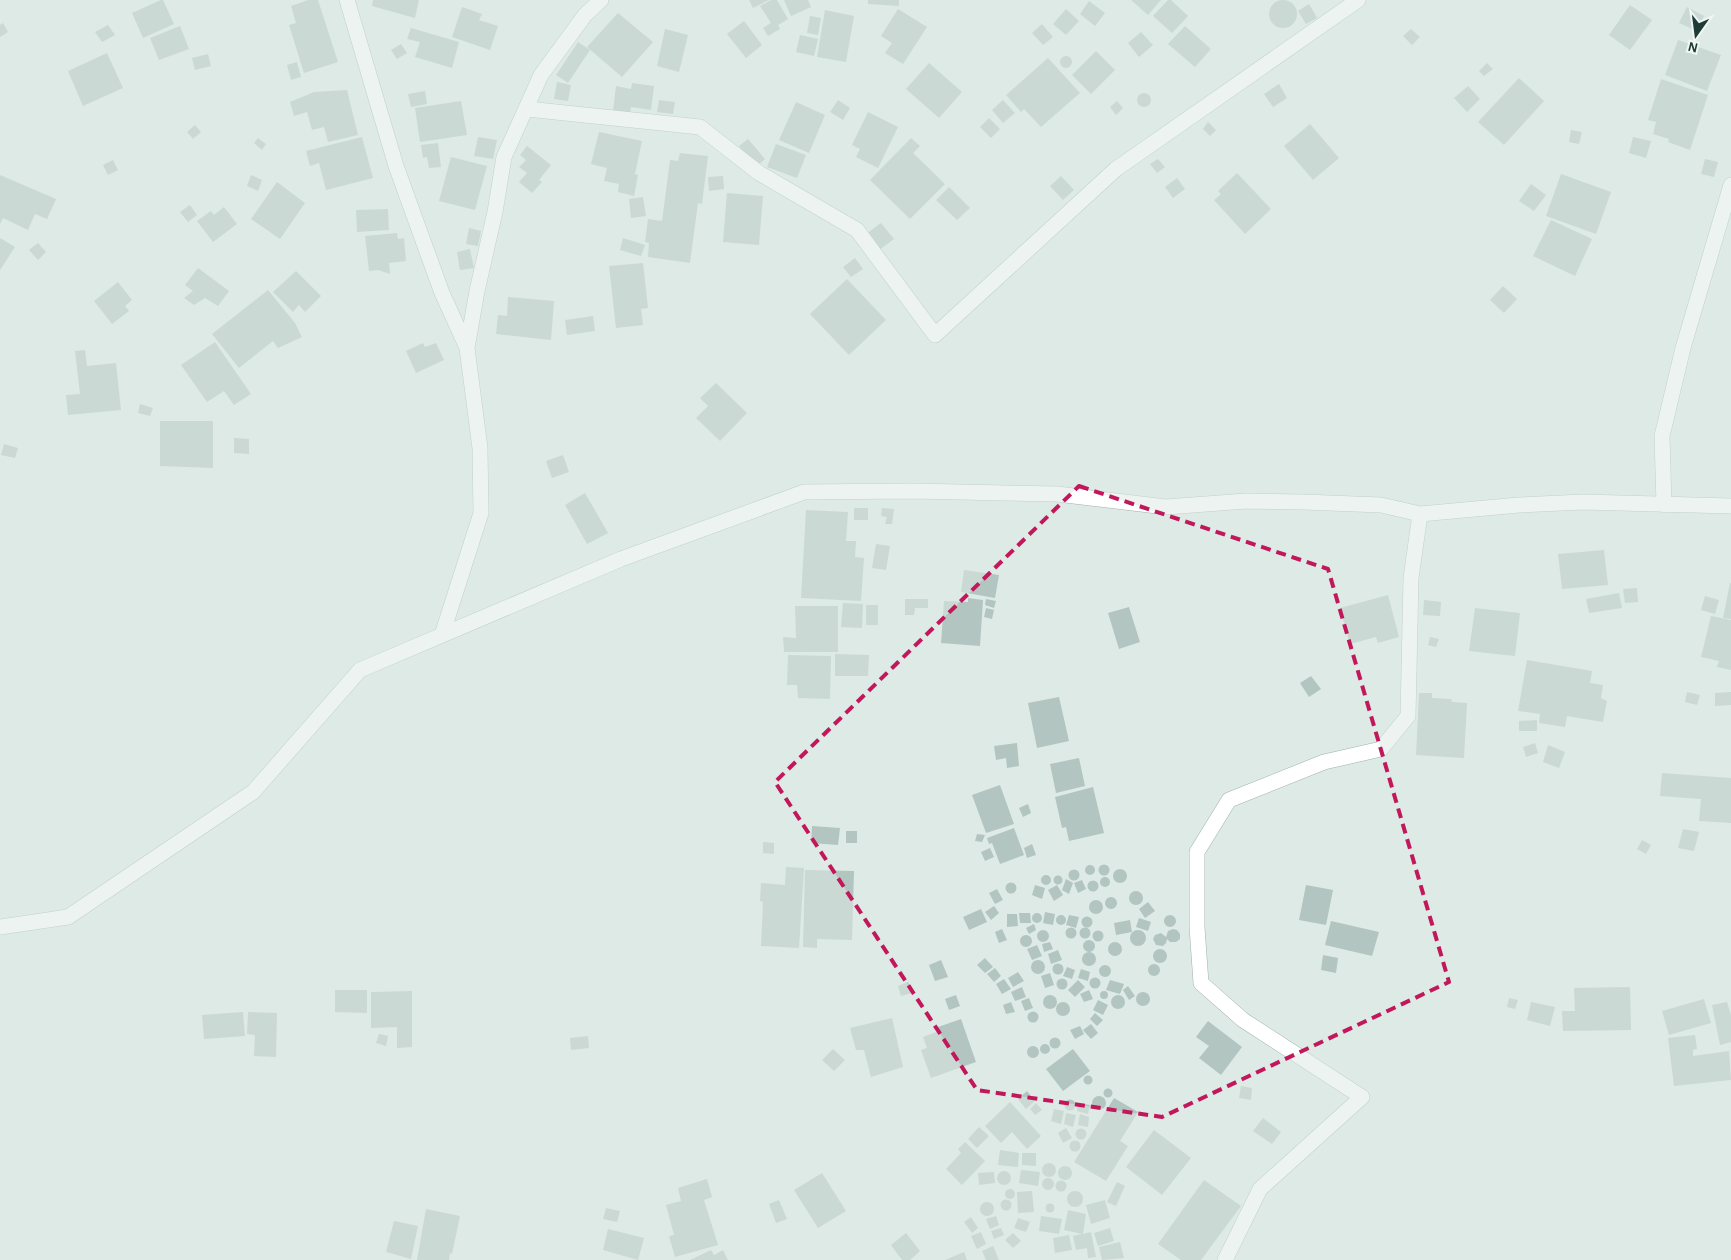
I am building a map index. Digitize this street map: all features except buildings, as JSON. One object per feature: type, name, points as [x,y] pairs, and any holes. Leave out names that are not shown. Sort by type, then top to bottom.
[{"type":"street","points":[[347,0],[396,166],[442,293],[467,348],[480,448],[481,513],[442,635]]},
{"type":"street","points":[[467,348],[504,158],[541,75],[585,15],[601,0]]},
{"type":"street","points":[[527,109],[700,127],[759,173],[857,230],[935,334],[1116,169],[1358,0]]},
{"type":"street","points":[[1664,505],[1662,436],[1683,348],[1731,186]]},
{"type":"street","points":[[0,927],[68,917],[253,792],[360,670],[621,559],[804,492],[912,491],[1057,494],[1166,507],[1246,501],[1303,502],[1380,505],[1420,514],[1519,505],[1583,502],[1731,506]]},
{"type":"street","points":[[1225,1260],[1260,1188],[1362,1097],[1243,1020],[1201,983],[1197,927],[1197,852],[1229,800],[1324,762],[1381,749],[1408,716],[1411,578],[1420,514]]},
{"type":"highlighted area","points":[[1079,486],[1328,569],[1449,982],[1162,1117],[977,1090],[775,782]]}]
